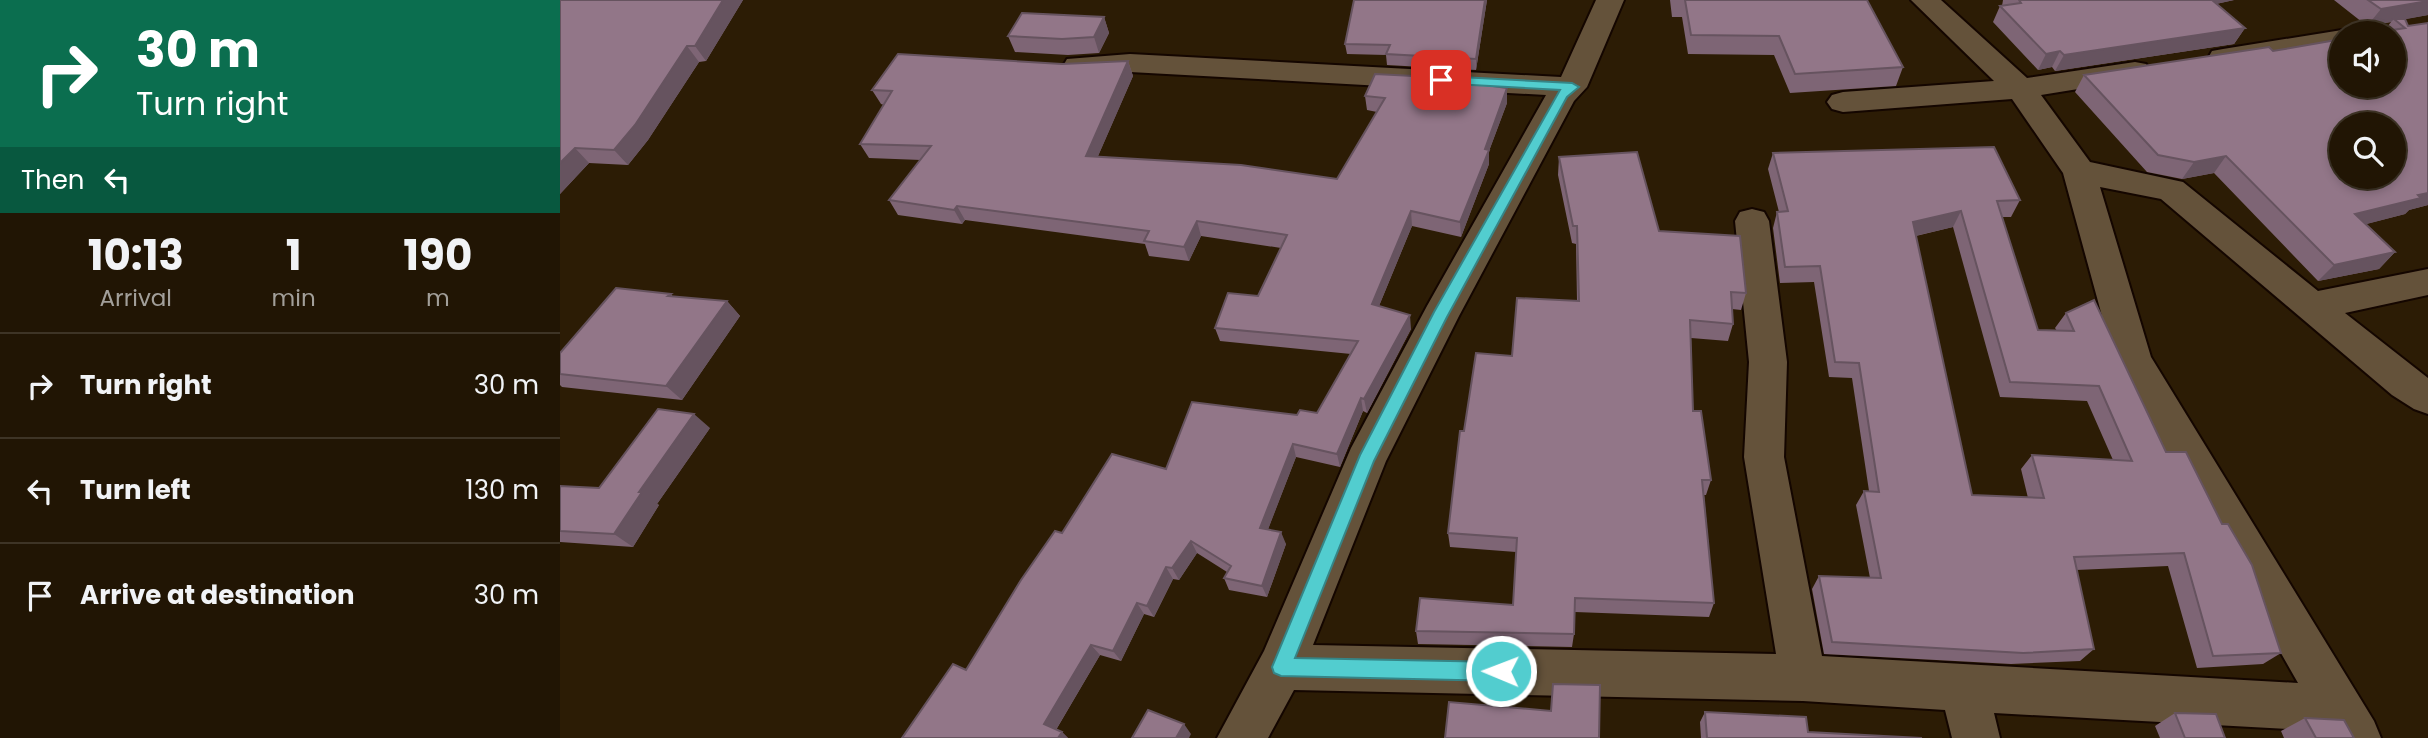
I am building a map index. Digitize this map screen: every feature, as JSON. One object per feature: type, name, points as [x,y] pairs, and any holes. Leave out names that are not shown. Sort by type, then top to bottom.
[{"type":"street","points":[[1241,738],[1281,667],[1366,460],[1440,316],[1562,95],[1572,87],[1610,0]]},
{"type":"street","points":[[1925,0],[2020,89],[2079,171],[2133,360],[2348,722]]},
{"type":"street","points":[[1843,102],[2020,89],[2329,41]]},
{"type":"street","points":[[1055,66],[1130,63],[1572,87]]},
{"type":"street","points":[[2079,171],[2171,190],[2406,384],[2428,398]]},
{"type":"street","points":[[1752,221],[1768,362],[1763,457],[1803,678]]},
{"type":"street","points":[[2312,306],[2428,282]]},
{"type":"street","points":[[1281,667],[1803,678],[1964,686],[2303,707],[2348,722]]},
{"type":"street","points":[[1964,686],[1976,738]]},
{"type":"building","points":[[560,0],[723,0],[695,46],[687,46],[635,125],[614,150],[575,148],[560,163]]},
{"type":"building","points":[[1354,0],[1485,0],[1476,59],[1386,54],[1390,45],[1345,44]]},
{"type":"building","points":[[1685,0],[1867,0],[1903,67],[1795,74],[1779,36],[1691,35]]},
{"type":"building","points":[[2019,0],[2212,0],[2245,28],[2064,55],[2060,51],[2046,54],[2000,6],[2021,3]]},
{"type":"building","points":[[2368,0],[2428,0],[2428,1],[2381,9]]},
{"type":"building","points":[[1022,13],[1104,17],[1094,37],[1062,39],[1008,36]]},
{"type":"building","points":[[2406,21],[2408,26],[2428,23],[2428,193],[2418,195],[2421,198],[2355,214],[2395,252],[2334,265],[2226,156],[2194,162],[2158,155],[2084,75],[2269,47],[2273,51],[2329,41],[2329,98],[2406,98]]},
{"type":"building","points":[[898,54],[1062,64],[1128,61],[1086,156],[1241,165],[1337,179],[1385,98],[1365,96],[1375,74],[1472,79],[1471,83],[1507,88],[1485,149],[1489,150],[1460,222],[1411,211],[1372,304],[1410,315],[1364,399],[1361,398],[1337,454],[1293,444],[1260,528],[1281,532],[1262,586],[1224,578],[1231,566],[1191,541],[1172,568],[1166,567],[1147,606],[1137,603],[1113,651],[1091,645],[1044,724],[1062,732],[1058,738],[902,738],[953,664],[966,670],[1021,580],[1055,531],[1062,533],[1112,454],[1166,469],[1192,402],[1297,415],[1300,410],[1317,413],[1358,341],[1215,328],[1228,293],[1258,296],[1287,235],[1197,221],[1184,247],[1144,241],[1149,231],[957,206],[954,210],[889,200],[931,146],[860,144],[892,91],[872,90]]},
{"type":"building","points":[[1994,147],[2020,200],[1997,201],[2038,330],[2074,331],[2066,313],[2094,300],[2166,452],[2186,452],[2222,524],[2228,524],[2252,565],[2281,653],[2213,656],[2184,553],[2074,557],[2094,649],[2023,653],[1832,642],[1819,576],[1881,578],[1864,491],[1879,492],[1859,363],[1835,362],[1820,266],[1785,267],[1777,212],[1788,211],[1773,153]],"holes":[[[1961,211],[2010,382],[2099,386],[2132,461],[2032,455],[2044,498],[1972,495],[1913,222]]]},
{"type":"building","points":[[1637,152],[1659,231],[1740,236],[1746,293],[1731,292],[1733,324],[1690,320],[1693,411],[1701,411],[1711,480],[1702,480],[1714,603],[1575,598],[1574,634],[1416,631],[1420,598],[1513,605],[1517,538],[1448,533],[1460,431],[1464,431],[1476,353],[1512,356],[1517,298],[1579,301],[1577,226],[1573,226],[1559,157]]},
{"type":"building","points":[[616,288],[727,301],[666,386],[560,374],[560,353]]},
{"type":"building","points":[[658,409],[694,414],[639,492],[642,492],[614,534],[560,531],[560,486],[599,488]]},
{"type":"building","points":[[1553,684],[1600,685],[1599,738],[1445,738],[1449,702],[1551,711]]},
{"type":"building","points":[[1148,710],[1184,724],[1176,738],[1132,738]]},
{"type":"building","points":[[1705,712],[1806,717],[1808,732],[1922,738],[1707,738]]},
{"type":"building","points":[[2175,713],[2216,714],[2225,738],[2185,738]]},
{"type":"building","points":[[2305,718],[2344,720],[2354,738],[2316,738]]},
{"type":"route","points":[[1441,80],[1572,87],[1562,95],[1440,316],[1366,460],[1281,667],[1501,671]]}]
